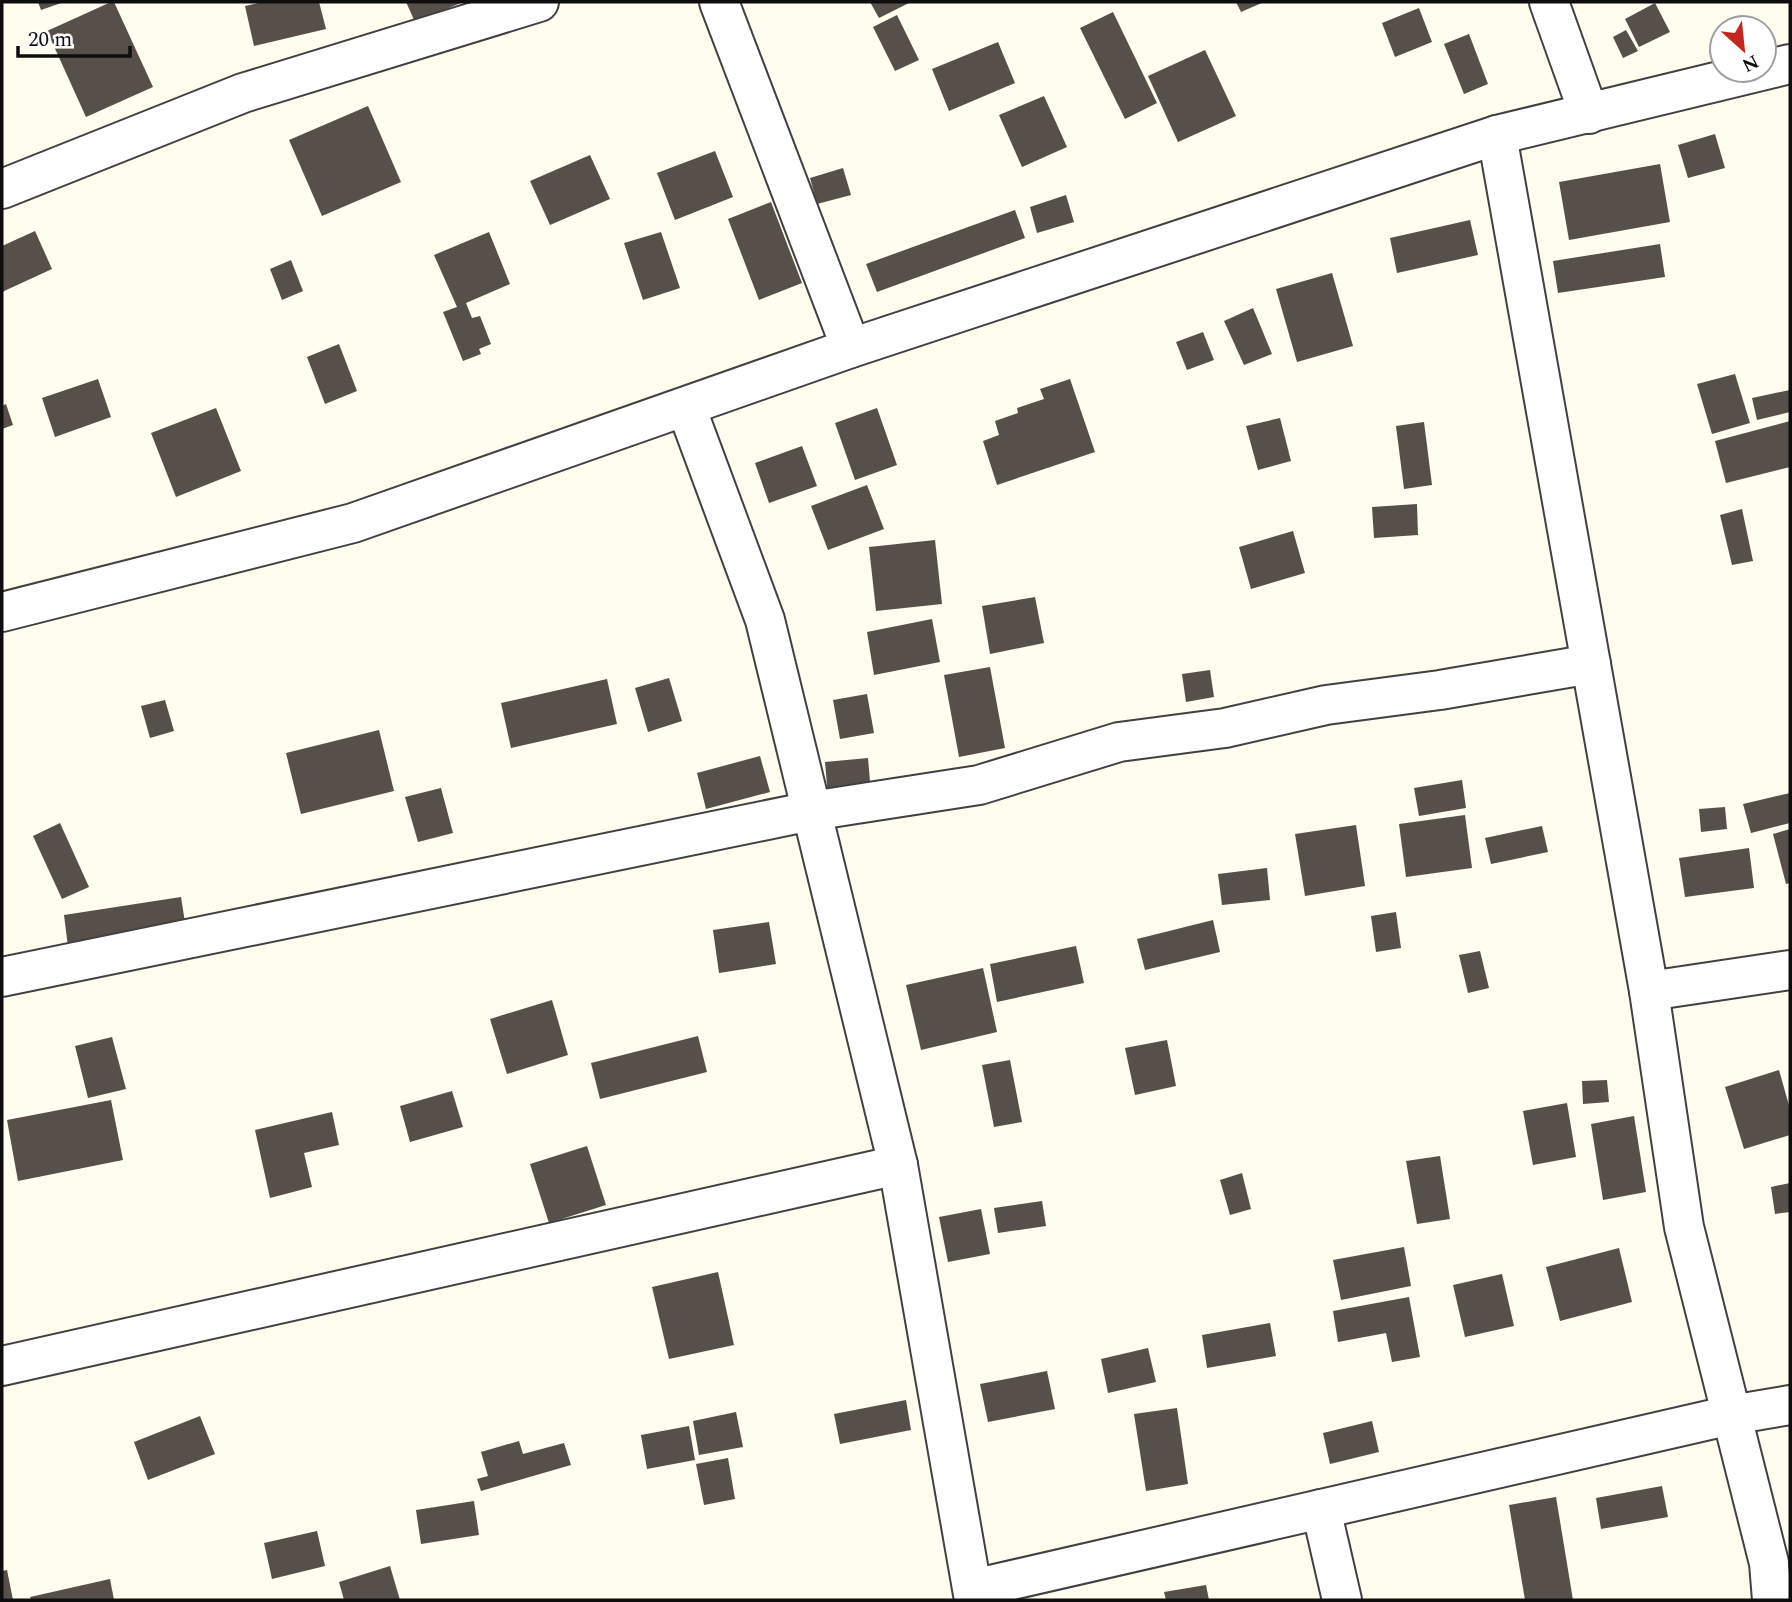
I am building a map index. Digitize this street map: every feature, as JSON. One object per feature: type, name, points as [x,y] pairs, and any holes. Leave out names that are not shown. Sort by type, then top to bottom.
[{"type":"street","points":[[2,189],[243,93],[539,2]]},
{"type":"street","points":[[719,2],[851,348]]},
{"type":"street","points":[[1549,2],[1590,114]]},
{"type":"street","points":[[2,612],[353,523],[851,348],[1497,135],[1790,64]]},
{"type":"street","points":[[1497,135],[1649,991],[1684,1227],[1769,1563],[1772,1600]]},
{"type":"street","points":[[686,407],[765,621],[898,1165],[973,1594],[1321,1509],[1731,1415],[1790,1405]]},
{"type":"street","points":[[2,977],[811,811],[979,785],[1118,741],[1225,728],[1326,705],[1440,690],[1591,664]]},
{"type":"street","points":[[1649,991],[1790,970]]},
{"type":"street","points":[[2,1366],[898,1165]]},
{"type":"street","points":[[1321,1509],[1342,1600]]},
{"type":"building","points":[[38,2],[64,2],[41,10]]},
{"type":"building","points":[[114,2],[153,87],[86,117],[47,31]]},
{"type":"building","points":[[263,2],[319,2],[326,29],[254,46],[245,6]]},
{"type":"building","points":[[406,2],[463,2],[415,22]]},
{"type":"building","points":[[870,2],[911,2],[879,18]]},
{"type":"building","points":[[1236,2],[1264,2],[1241,12]]},
{"type":"building","points":[[1655,3],[1670,32],[1639,47],[1625,19]]},
{"type":"building","points":[[1419,8],[1432,42],[1395,57],[1382,23]]},
{"type":"building","points":[[1113,12],[1157,103],[1125,119],[1080,28]]},
{"type":"building","points":[[897,15],[919,60],[895,71],[873,27]]},
{"type":"building","points":[[1626,30],[1638,51],[1623,58],[1613,37]]},
{"type":"building","points":[[1469,34],[1488,84],[1464,94],[1444,44]]},
{"type":"building","points":[[998,42],[1015,83],[949,111],[932,69]]},
{"type":"building","points":[[1205,50],[1236,116],[1178,142],[1148,76]]},
{"type":"building","points":[[1044,96],[1067,147],[1022,167],[999,115]]},
{"type":"building","points":[[368,106],[401,182],[322,216],[289,140]]},
{"type":"building","points":[[1715,134],[1725,168],[1688,178],[1678,145]]},
{"type":"building","points":[[715,151],[733,197],[675,220],[657,173]]},
{"type":"building","points":[[590,155],[610,199],[550,225],[530,181]]},
{"type":"building","points":[[1660,164],[1670,222],[1569,240],[1559,182]]},
{"type":"building","points":[[843,168],[851,195],[817,204],[810,178]]},
{"type":"building","points":[[1066,195],[1074,222],[1037,233],[1030,207]]},
{"type":"building","points":[[771,202],[802,283],[759,300],[728,219]]},
{"type":"building","points":[[1015,210],[1025,238],[877,292],[866,264]]},
{"type":"building","points":[[1470,220],[1478,255],[1397,273],[1390,238]]},
{"type":"building","points":[[35,231],[52,269],[2,292],[2,246]]},
{"type":"building","points":[[489,232],[510,284],[466,303],[472,318],[480,316],[491,344],[479,349],[481,354],[463,361],[443,312],[457,307],[434,255]]},
{"type":"building","points":[[661,232],[680,288],[643,300],[624,243]]},
{"type":"building","points":[[1660,244],[1665,277],[1558,293],[1553,261]]},
{"type":"building","points":[[291,260],[303,291],[282,300],[270,269]]},
{"type":"building","points":[[1332,273],[1353,346],[1297,362],[1276,289]]},
{"type":"building","points":[[1253,308],[1272,354],[1244,365],[1224,321]]},
{"type":"building","points":[[1203,332],[1214,360],[1187,370],[1176,342]]},
{"type":"building","points":[[339,344],[357,391],[325,404],[307,357]]},
{"type":"building","points":[[1735,374],[1750,423],[1712,434],[1697,384]]},
{"type":"building","points":[[98,379],[111,417],[55,437],[42,398]]},
{"type":"building","points":[[1070,379],[1095,452],[997,485],[983,441],[999,435],[995,421],[1018,413],[1017,408],[1044,399],[1040,389]]},
{"type":"building","points":[[1790,390],[1790,412],[1757,420],[1752,398]]},
{"type":"building","points":[[6,404],[13,425],[2,429],[2,406]]},
{"type":"building","points":[[216,408],[241,471],[176,497],[151,433]]},
{"type":"building","points":[[877,408],[897,465],[855,480],[835,423]]},
{"type":"building","points":[[1280,418],[1291,461],[1258,470],[1246,426]]},
{"type":"building","points":[[1790,421],[1790,467],[1726,483],[1715,441]]},
{"type":"building","points":[[1424,422],[1432,485],[1404,489],[1396,426]]},
{"type":"building","points":[[802,446],[817,486],[769,503],[755,463]]},
{"type":"building","points":[[867,485],[884,529],[828,550],[811,506]]},
{"type":"building","points":[[1417,504],[1418,535],[1374,538],[1372,507]]},
{"type":"building","points":[[1742,509],[1753,561],[1732,565],[1720,515]]},
{"type":"building","points":[[1293,531],[1305,573],[1251,589],[1239,547]]},
{"type":"building","points":[[935,540],[942,604],[876,611],[869,547]]},
{"type":"building","points":[[1035,597],[1044,643],[990,654],[982,606]]},
{"type":"building","points":[[932,619],[940,662],[874,675],[867,632]]},
{"type":"building","points":[[990,667],[1005,748],[959,757],[944,675]]},
{"type":"building","points":[[1210,670],[1214,697],[1186,702],[1182,674]]},
{"type":"building","points":[[669,678],[682,721],[648,732],[635,688]]},
{"type":"building","points":[[607,679],[617,724],[511,748],[501,703]]},
{"type":"building","points":[[867,694],[874,733],[840,739],[833,700]]},
{"type":"building","points":[[165,700],[174,731],[150,738],[141,706]]},
{"type":"building","points":[[379,730],[394,791],[301,814],[286,753]]},
{"type":"building","points":[[760,756],[770,792],[706,809],[697,773]]},
{"type":"building","points":[[868,758],[871,793],[828,797],[825,762]]},
{"type":"building","points":[[1462,780],[1466,808],[1419,816],[1414,788]]},
{"type":"building","points":[[441,788],[453,833],[418,842],[405,797]]},
{"type":"building","points":[[1790,793],[1790,823],[1751,833],[1743,804]]},
{"type":"building","points":[[1725,807],[1727,829],[1701,832],[1699,809]]},
{"type":"building","points":[[1465,815],[1472,868],[1406,877],[1399,824]]},
{"type":"building","points":[[60,823],[89,887],[62,899],[33,836]]},
{"type":"building","points":[[1356,825],[1365,886],[1305,896],[1295,834]]},
{"type":"building","points":[[1542,826],[1548,852],[1491,864],[1485,838]]},
{"type":"building","points":[[1790,829],[1790,883],[1786,884],[1773,834]]},
{"type":"building","points":[[1749,848],[1754,888],[1685,897],[1679,858]]},
{"type":"building","points":[[1267,868],[1270,900],[1222,905],[1218,874]]},
{"type":"building","points":[[181,897],[186,929],[68,947],[64,915]]},
{"type":"building","points":[[1396,912],[1401,948],[1376,952],[1371,916]]},
{"type":"building","points":[[1213,920],[1220,952],[1145,970],[1137,939]]},
{"type":"building","points":[[769,922],[776,964],[719,973],[713,930]]},
{"type":"building","points":[[1076,946],[1084,983],[997,1002],[990,964]]},
{"type":"building","points":[[1480,951],[1489,988],[1468,993],[1459,955]]},
{"type":"building","points":[[983,968],[997,1032],[921,1050],[906,985]]},
{"type":"building","points":[[552,1000],[568,1055],[507,1074],[490,1019]]},
{"type":"building","points":[[698,1036],[707,1072],[600,1099],[591,1063]]},
{"type":"building","points":[[112,1037],[126,1089],[88,1098],[75,1046]]},
{"type":"building","points":[[1167,1040],[1176,1086],[1135,1095],[1125,1048]]},
{"type":"building","points":[[1010,1060],[1022,1122],[994,1127],[982,1065]]},
{"type":"building","points":[[1779,1070],[1790,1109],[1790,1135],[1744,1149],[1725,1087]]},
{"type":"building","points":[[1607,1080],[1609,1102],[1583,1104],[1582,1081]]},
{"type":"building","points":[[452,1091],[463,1127],[410,1142],[400,1106]]},
{"type":"building","points":[[111,1100],[123,1160],[18,1181],[7,1120]]},
{"type":"building","points":[[1567,1103],[1576,1157],[1533,1165],[1523,1111]]},
{"type":"building","points":[[332,1112],[339,1145],[304,1153],[312,1187],[270,1198],[255,1130]]},
{"type":"building","points":[[1634,1116],[1646,1192],[1603,1200],[1591,1124]]},
{"type":"building","points":[[587,1146],[606,1205],[549,1223],[530,1164]]},
{"type":"building","points":[[1440,1156],[1450,1219],[1417,1224],[1406,1161]]},
{"type":"building","points":[[1242,1173],[1251,1209],[1230,1215],[1220,1180]]},
{"type":"building","points":[[1790,1183],[1790,1212],[1775,1214],[1771,1187]]},
{"type":"building","points":[[1042,1201],[1046,1226],[998,1233],[994,1208]]},
{"type":"building","points":[[981,1209],[990,1254],[948,1262],[939,1217]]},
{"type":"building","points":[[1404,1247],[1411,1286],[1341,1300],[1333,1260]]},
{"type":"building","points":[[1619,1248],[1632,1302],[1560,1321],[1546,1267]]},
{"type":"building","points":[[718,1272],[734,1345],[669,1359],[652,1287]]},
{"type":"building","points":[[1502,1274],[1514,1326],[1465,1337],[1453,1285]]},
{"type":"building","points":[[1409,1297],[1420,1357],[1392,1362],[1386,1333],[1338,1342],[1333,1311]]},
{"type":"building","points":[[1270,1323],[1276,1356],[1207,1368],[1202,1335]]},
{"type":"building","points":[[1148,1348],[1156,1382],[1108,1393],[1101,1359]]},
{"type":"building","points":[[1047,1371],[1055,1409],[988,1422],[980,1384]]},
{"type":"building","points":[[906,1400],[911,1430],[840,1444],[834,1414]]},
{"type":"building","points":[[1177,1408],[1188,1484],[1146,1491],[1134,1414]]},
{"type":"building","points":[[736,1412],[743,1447],[699,1455],[693,1421]]},
{"type":"building","points":[[200,1416],[215,1454],[148,1480],[134,1442]]},
{"type":"building","points":[[1372,1421],[1379,1452],[1330,1464],[1323,1433]]},
{"type":"building","points":[[689,1426],[695,1460],[647,1469],[641,1435]]},
{"type":"building","points":[[519,1441],[523,1454],[564,1443],[571,1465],[481,1491],[477,1479],[488,1476],[481,1452]]},
{"type":"building","points":[[728,1458],[735,1499],[704,1505],[696,1464]]},
{"type":"building","points":[[1662,1486],[1668,1517],[1601,1529],[1596,1498]]},
{"type":"building","points":[[1556,1497],[1573,1600],[1525,1600],[1509,1505]]},
{"type":"building","points":[[474,1501],[479,1535],[421,1544],[416,1510]]},
{"type":"building","points":[[317,1531],[325,1566],[272,1579],[264,1543]]},
{"type":"building","points":[[390,1566],[400,1600],[344,1600],[339,1582]]},
{"type":"building","points":[[7,1570],[13,1600],[2,1600],[2,1571]]},
{"type":"building","points":[[110,1579],[114,1600],[31,1600],[30,1597]]},
{"type":"building","points":[[1206,1585],[1209,1600],[1166,1600],[1164,1592]]}]
